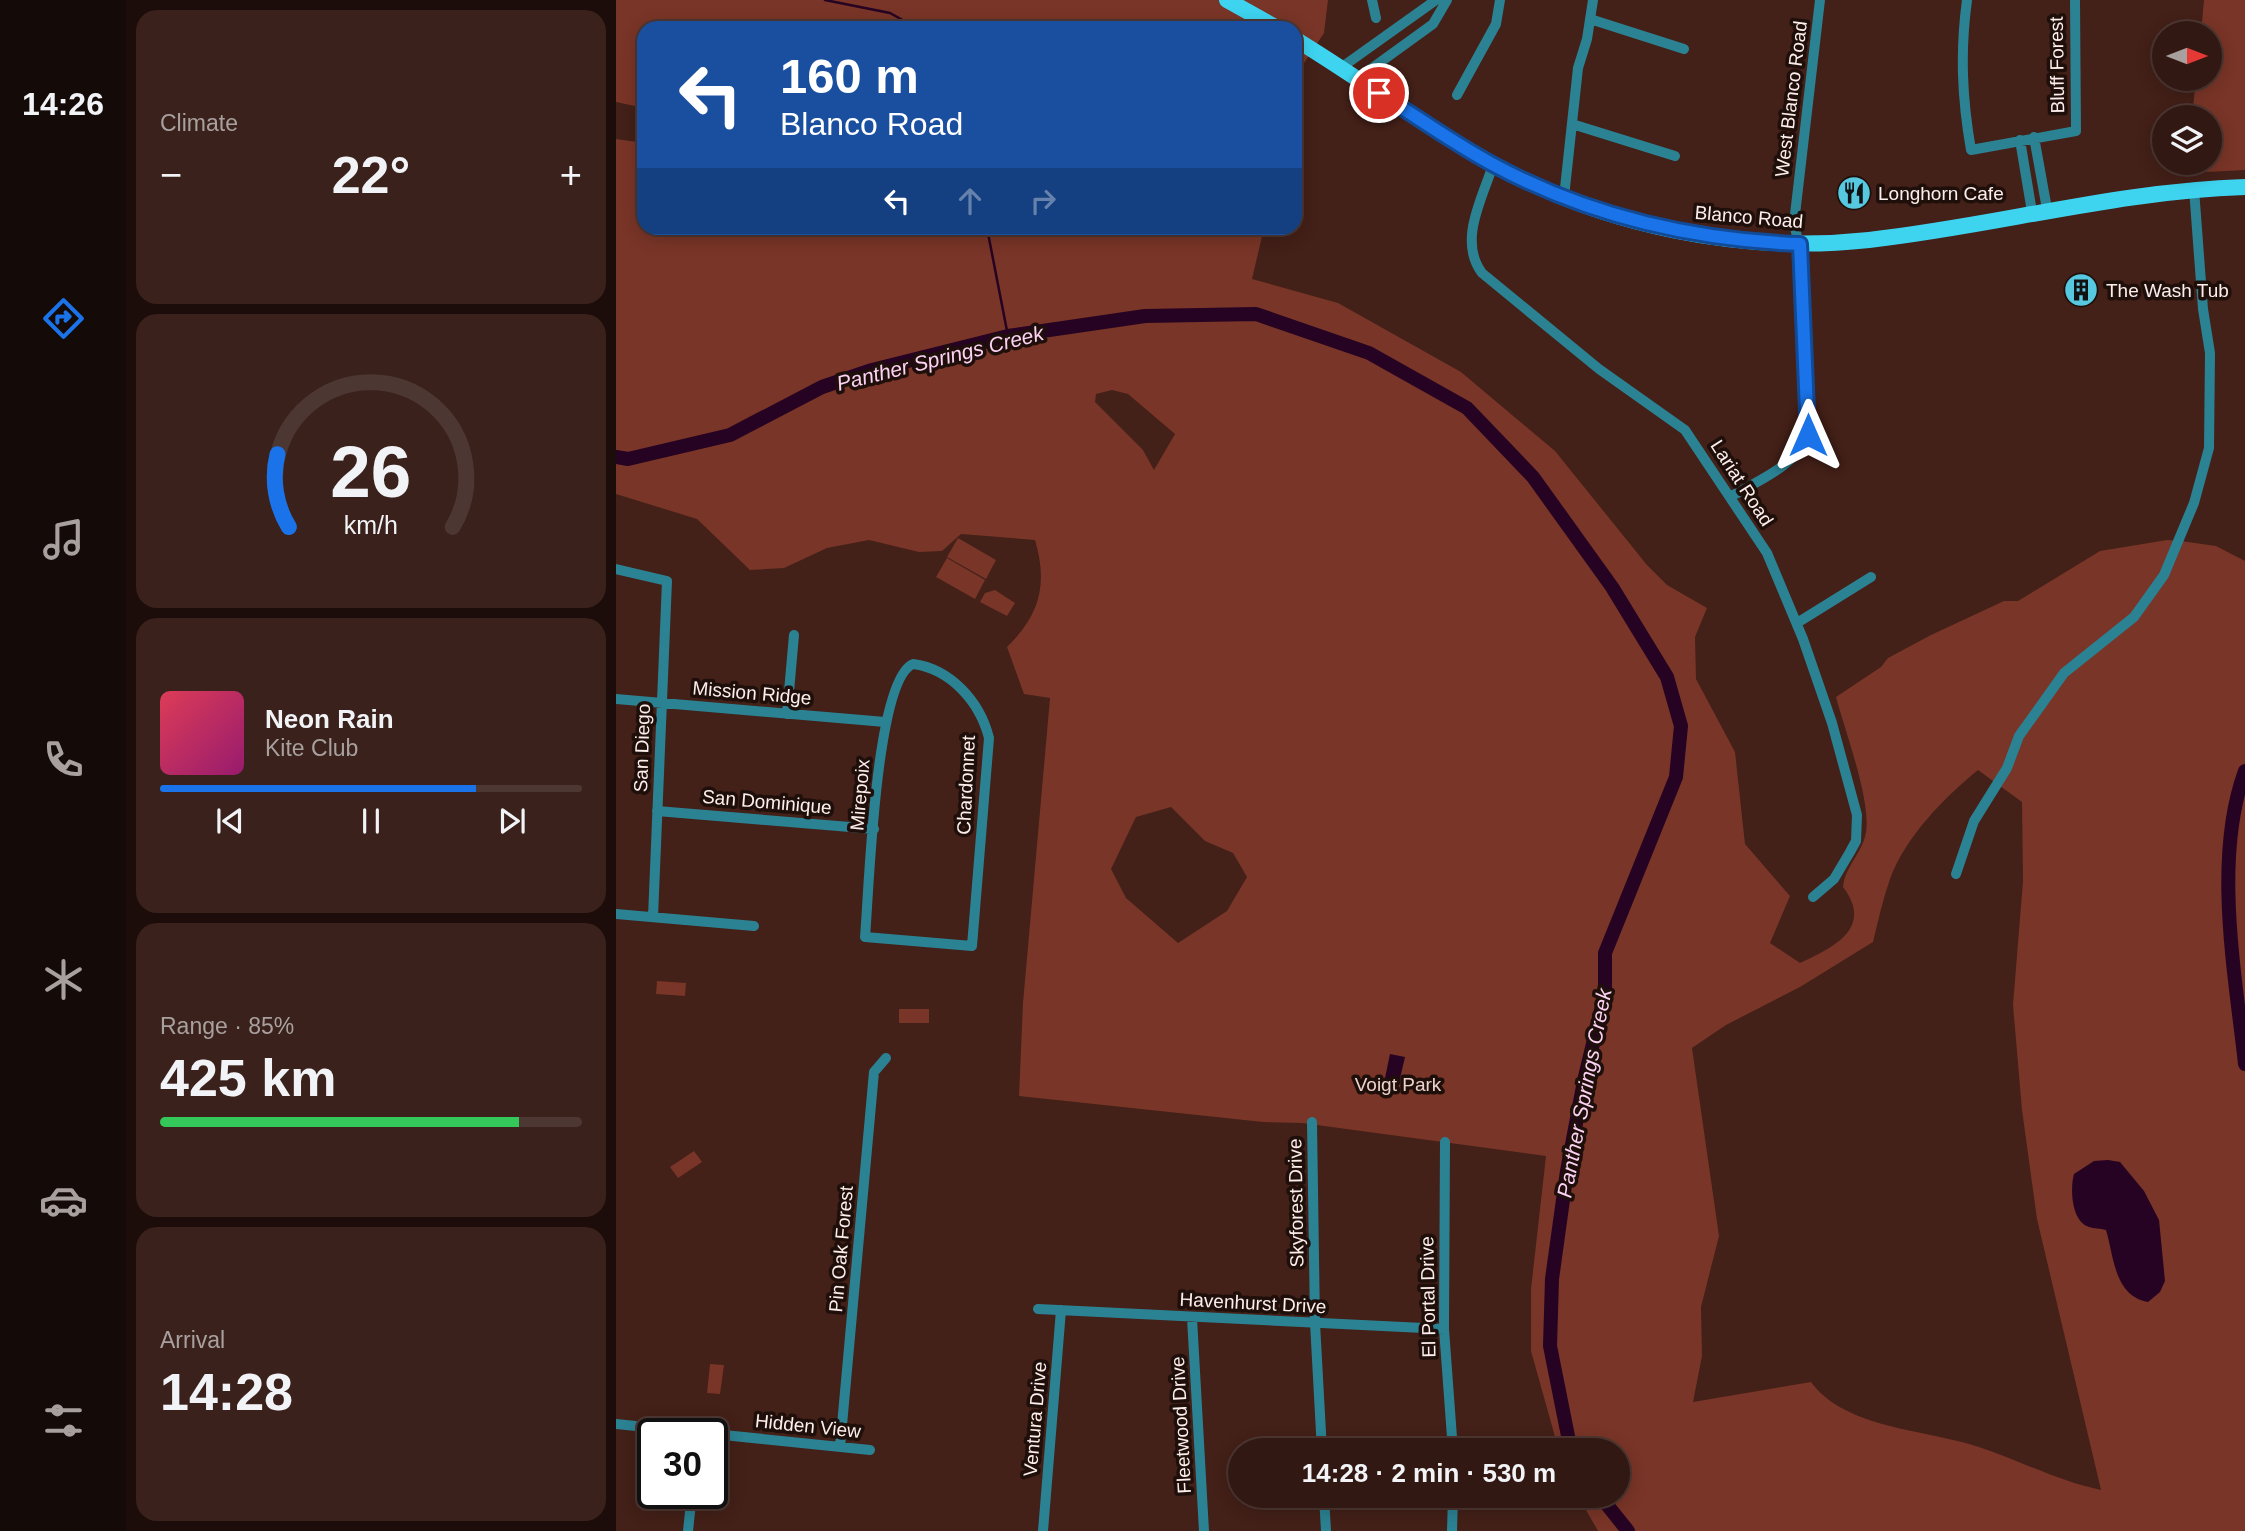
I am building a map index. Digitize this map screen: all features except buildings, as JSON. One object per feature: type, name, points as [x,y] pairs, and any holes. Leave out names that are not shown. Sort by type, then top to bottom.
[{"type":"main road","points":[[1227,0],[1264,21]]},
{"type":"main road","name":"Blanco Road","points":[[1302,43],[1493,164],[1564,197],[1671,230],[1800,244],[1869,240],[2039,210],[2194,190],[2245,187]]},
{"type":"street","points":[[1372,0],[1376,18]]},
{"type":"street","points":[[1342,67],[1436,0]]},
{"type":"street","points":[[1357,79],[1433,24],[1447,0]]},
{"type":"street","points":[[1457,95],[1496,24],[1500,0]]},
{"type":"street","points":[[1564,197],[1578,68],[1592,0]]},
{"type":"street","name":"West Blanco Road","points":[[1730,497],[1792,459],[1804,446],[1808,435],[1800,244],[1794,223],[1820,0]]},
{"type":"street","points":[[1967,0],[1961,87],[1971,150],[2034,137],[2038,161],[2039,210]]},
{"type":"street","name":"Bluff Forest","points":[[2034,137],[2076,131],[2075,0]]},
{"type":"street","points":[[1590,19],[1684,49]]},
{"type":"street","points":[[1573,124],[1675,156]]},
{"type":"street","points":[[2020,140],[2024,164],[2039,210]]},
{"type":"street","points":[[2024,164],[2038,161]]},
{"type":"street","name":"Lariat Road","points":[[1493,164],[1471,238],[1473,261],[1482,273],[1599,369],[1685,430],[1770,560],[1797,623],[1832,723],[1858,820],[1856,841],[1850,852],[1833,879],[1813,897]]},
{"type":"street","points":[[1956,874],[1974,821],[2007,768],[2019,736],[2064,673],[2134,617],[2165,575],[2194,503],[2209,448],[2210,353],[2203,309],[2194,190]]},
{"type":"street","name":"San Diego","points":[[616,569],[667,581],[653,917]]},
{"type":"street","points":[[1797,623],[1871,577]]},
{"type":"street","points":[[787,714],[793,635]]},
{"type":"street","name":"Mirepoix","points":[[865,937],[885,722],[900,676],[913,664]]},
{"type":"street","name":"Chardonnet","points":[[865,937],[972,946],[989,738],[981,716],[957,683],[927,666],[913,664]]},
{"type":"street","name":"Mission Ridge","points":[[616,699],[885,722]]},
{"type":"street","name":"San Dominique","points":[[657,811],[874,829]]},
{"type":"street","points":[[616,914],[754,926]]},
{"type":"street","name":"Pin Oak Forest","points":[[840,1447],[874,1072],[886,1058]]},
{"type":"street","name":"Skyforest Drive","points":[[1312,1122],[1315,1323],[1321,1438]]},
{"type":"street","name":"El Portal Drive","points":[[1446,1142],[1444,1329],[1452,1438]]},
{"type":"street","name":"Havenhurst Drive","points":[[1038,1309],[1444,1329]]},
{"type":"street","name":"Ventura Drive","points":[[1043,1531],[1061,1310]]},
{"type":"street","name":"Fleetwood Drive","points":[[1192,1318],[1204,1531]]},
{"type":"street","name":"Hidden View","points":[[616,1424],[637,1426]]},
{"type":"street","name":"Hidden View","points":[[728,1435],[870,1450]]},
{"type":"street","points":[[1325,1508],[1326,1531]]},
{"type":"street","points":[[1452,1531],[1453,1508]]},
{"type":"street","points":[[688,1531],[690,1509]]},
{"type":"green space","points":[[616,0],[1328,0],[1324,33],[1302,66],[1302,21],[637,21],[637,106],[616,102]]},
{"type":"green space","points":[[2204,0],[2245,0],[2245,170],[2222,171],[2222,105],[2193,105],[2195,91],[2222,91],[2222,21],[2202,21]]},
{"type":"green space","name":"Voigt Park","points":[[616,139],[637,142],[637,235],[1262,235],[1252,279],[1338,303],[1461,372],[1555,451],[1647,565],[1667,585],[1707,608],[1695,637],[1696,679],[1735,752],[1745,844],[1790,896],[1770,943],[1800,963],[1837,943],[1852,925],[1854,914],[1851,901],[1843,887],[1844,879],[1866,832],[1867,818],[1861,784],[1836,697],[1881,667],[1888,658],[2004,601],[2018,601],[2100,551],[2167,540],[2216,546],[2245,561],[2245,1531],[1598,1531],[1585,1508],[1630,1508],[1630,1438],[1555,1438],[1531,1351],[1531,1289],[1546,1156],[1302,1123],[1263,1122],[1019,1096],[1023,1003],[1050,698],[1024,694],[1007,647],[1027,623],[1038,598],[1041,571],[1035,540],[961,534],[942,551],[919,552],[869,540],[827,548],[784,568],[750,570],[697,519],[616,494]],"holes":[[[1112,390],[1128,394],[1175,434],[1154,470],[1143,450],[1095,402],[1096,394]],[[1978,770],[2022,802],[2023,881],[2013,1005],[2022,1110],[2037,1219],[2101,1490],[1979,1447],[1866,1419],[1826,1398],[1811,1382],[1693,1402],[1702,1356],[1701,1307],[1719,1236],[1692,1048],[1726,1025],[1800,987],[1873,942],[1890,879],[1906,848],[1939,805]],[[1171,807],[1205,841],[1233,853],[1247,877],[1227,911],[1178,943],[1126,898],[1111,869],[1136,817]]]},
{"type":"green space","points":[[958,538],[996,560],[986,579],[947,557]]},
{"type":"green space","points":[[947,558],[985,580],[975,599],[936,577]]},
{"type":"green space","points":[[995,590],[1015,603],[1007,616],[980,602],[985,593]]},
{"type":"green space","points":[[657,981],[686,983],[685,996],[656,994]]},
{"type":"green space","points":[[899,1009],[929,1009],[929,1023],[899,1023]]},
{"type":"green space","points":[[694,1151],[702,1162],[678,1178],[670,1167]]},
{"type":"green space","points":[[710,1364],[724,1365],[720,1394],[707,1393]]},
{"type":"shaded area","points":[[1390,1054],[1405,1057],[1398,1087],[1384,1083]]},
{"type":"shaded area","points":[[2094,1161],[2120,1162],[2144,1191],[2159,1220],[2165,1281],[2160,1292],[2148,1302],[2128,1292],[2122,1283],[2117,1274],[2106,1230],[2083,1224],[2073,1204],[2074,1174]]},
{"type":"waterway","points":[[825,0],[890,13],[904,21]]},
{"type":"waterway","points":[[988,235],[1008,336]]},
{"type":"waterway","name":"Panther Springs Creek","points":[[616,457],[628,459],[730,435],[822,387],[872,370],[1008,336],[1145,316],[1256,314],[1369,353],[1467,408],[1533,477],[1612,587],[1667,677],[1681,726],[1676,777],[1605,953],[1605,994],[1584,1081],[1567,1171],[1552,1279],[1550,1346],[1568,1438]]},
{"type":"waterway","name":"Panther Springs Creek","points":[[2245,771],[2235,805],[2228,878],[2232,954],[2245,1064]]},
{"type":"waterway","name":"Panther Springs Creek","points":[[1610,1508],[1628,1531]]},
{"type":"place","name":"Longhorn Cafe","points":[[1854,193]]},
{"type":"place","name":"The Wash Tub","points":[[2081,290]]},
{"type":"route","points":[[1379,93],[1493,164],[1588,207],[1671,230],[1800,244],[1808,435]]}]
